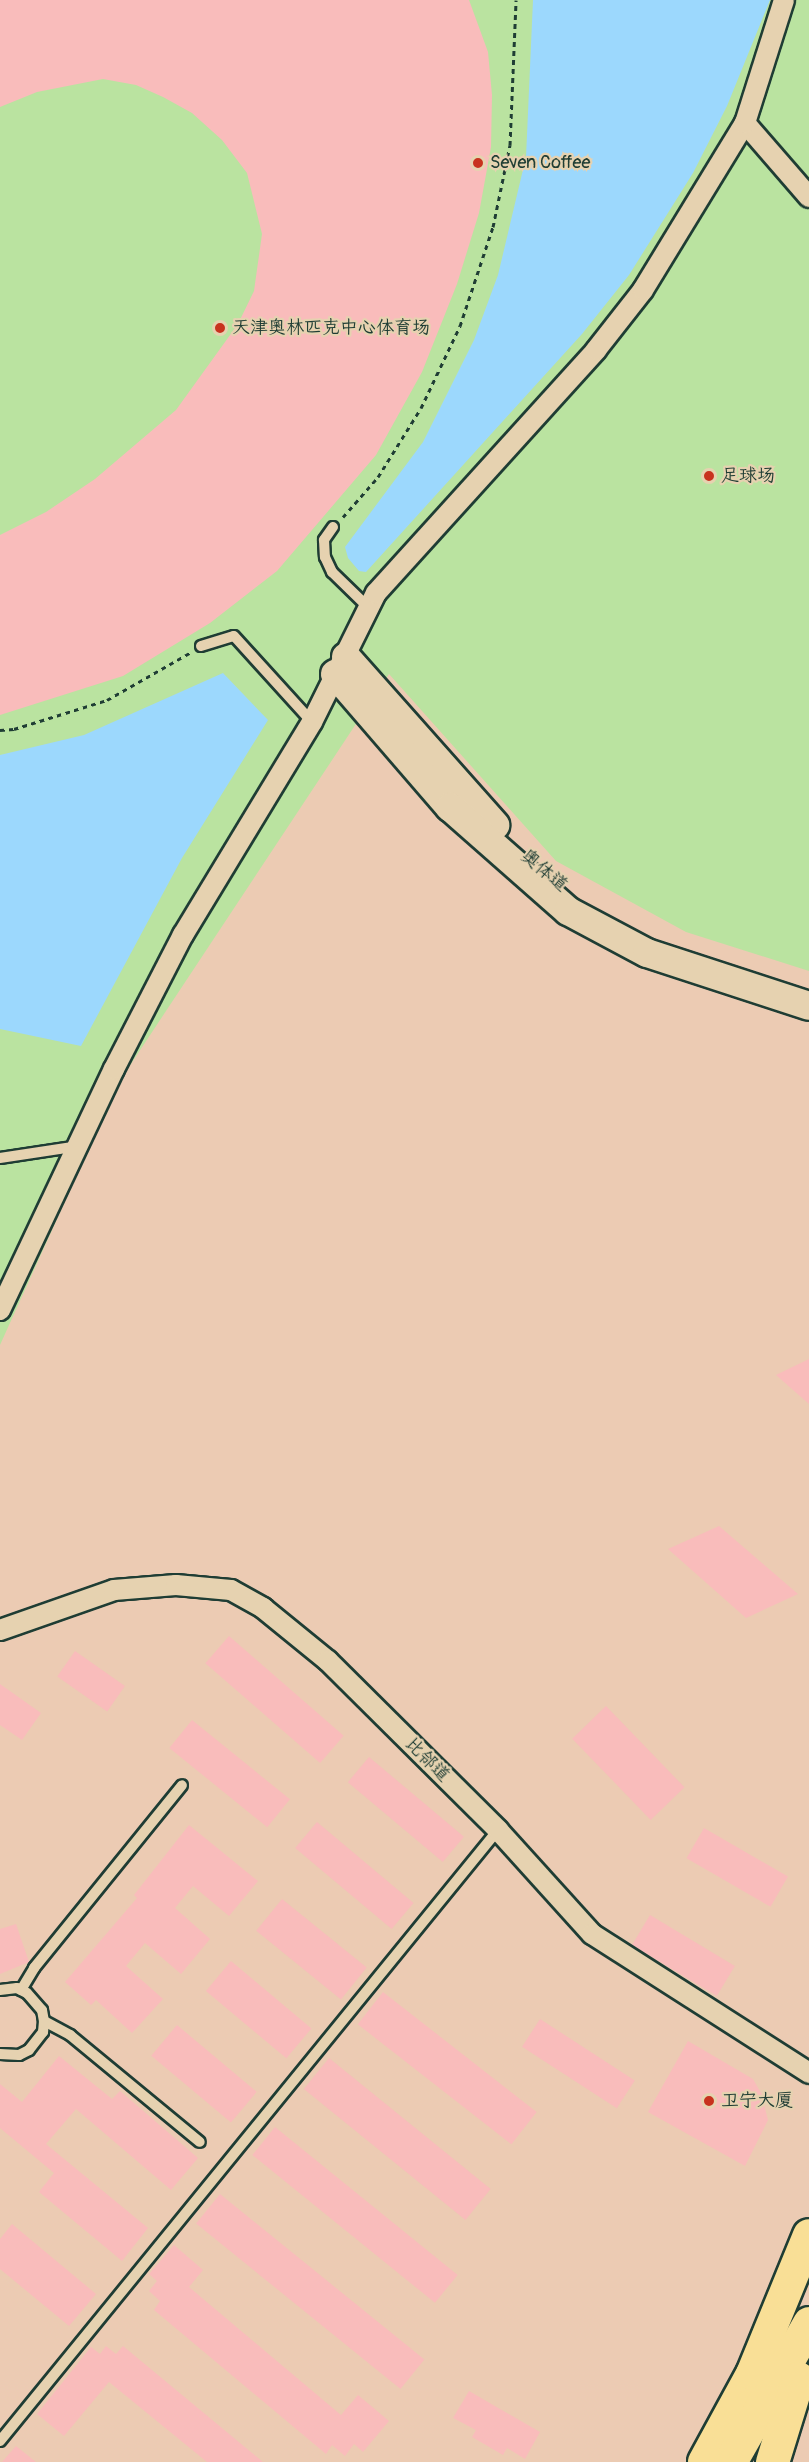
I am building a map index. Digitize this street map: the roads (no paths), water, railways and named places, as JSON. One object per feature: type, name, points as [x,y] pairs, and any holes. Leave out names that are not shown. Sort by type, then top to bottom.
[{"type":"highway","points":[[730,2462],[809,2323]]},
{"type":"highway","points":[[772,2462],[809,2342]]},
{"type":"main road","points":[[704,2462],[752,2374],[809,2235]]},
{"type":"street","points":[[0,1311],[80,1146],[114,1069],[183,935],[312,722],[368,607],[430,530],[621,321],[662,263],[745,123],[784,0]]},
{"type":"street","points":[[745,123],[809,197]]},
{"type":"street","points":[[341,665],[450,807],[568,911],[647,953],[809,1006]]},
{"type":"street","name":"奥体道","points":[[341,665],[555,882],[591,907],[658,940],[809,988]]},
{"type":"street","name":"比邻道","points":[[0,1630],[114,1590],[176,1585],[231,1590],[263,1608],[328,1661],[498,1830],[592,1934],[615,1953],[809,2073]]},
{"type":"lane","points":[[333,527],[324,540],[325,557],[332,572],[368,607]]},
{"type":"lane","points":[[201,646],[234,636],[312,722]]},
{"type":"lane","points":[[0,1158],[80,1146]]},
{"type":"lane","points":[[21,1990],[34,1968],[182,1785]]},
{"type":"lane","points":[[0,2441],[498,1830]]},
{"type":"lane","points":[[0,1990],[21,1990],[36,2000],[44,2021],[43,2032],[29,2050],[19,2055],[0,2054]]},
{"type":"lane","points":[[44,2021],[70,2035],[200,2142]]},
{"type":"water","points":[[533,0],[770,0],[727,106],[693,173],[629,275],[582,334],[366,572],[359,571],[348,558],[345,547],[423,442],[474,340],[498,275],[526,157]]},
{"type":"water","points":[[223,673],[268,720],[182,858],[81,1046],[0,1029],[0,755],[84,735]]},
{"type":"place","name":"Seven Coffee","points":[[478,163]]},
{"type":"place","name":"天津奥林匹克中心体育场","points":[[220,328]]},
{"type":"place","name":"足球场","points":[[709,476]]},
{"type":"place","name":"卫宁大厦","points":[[709,2101]]}]
